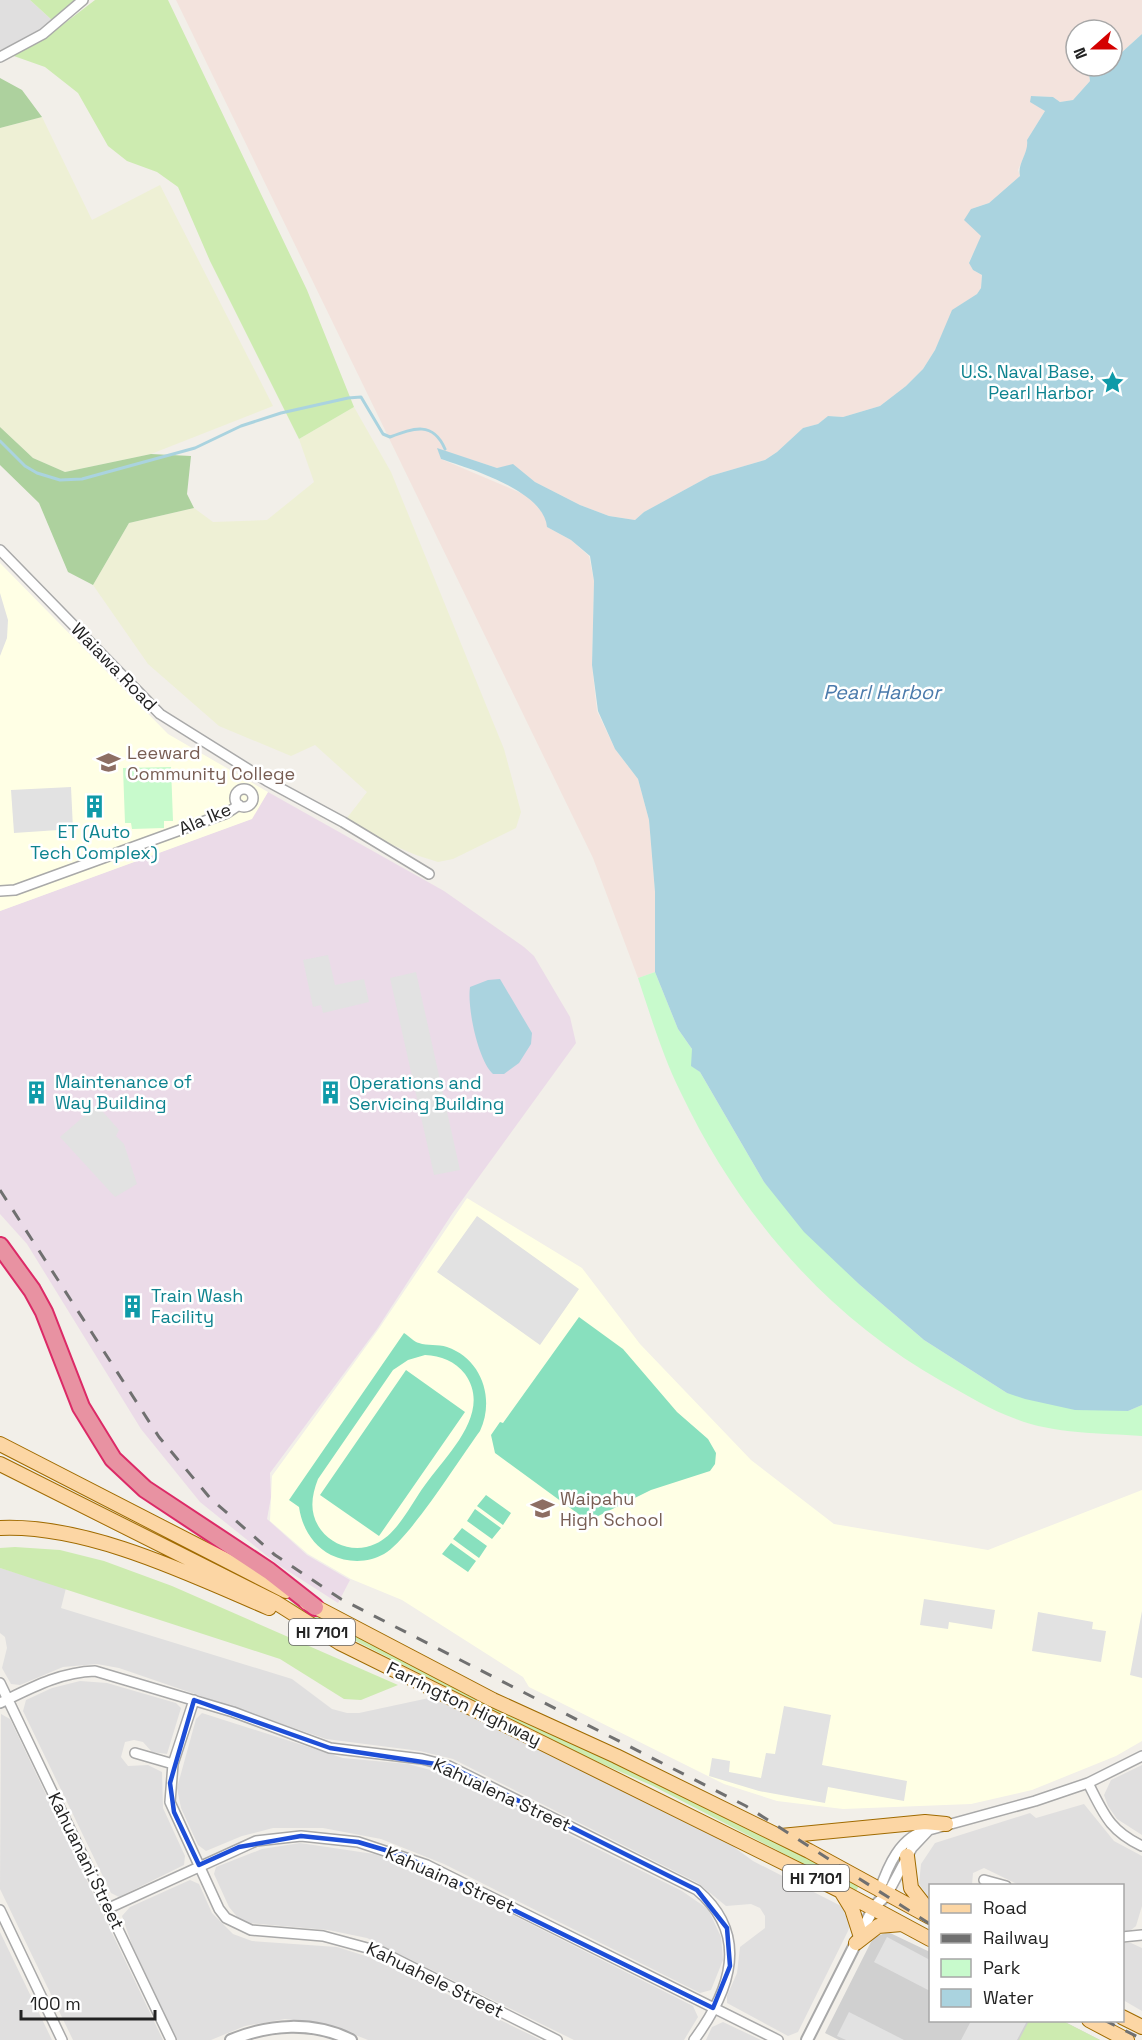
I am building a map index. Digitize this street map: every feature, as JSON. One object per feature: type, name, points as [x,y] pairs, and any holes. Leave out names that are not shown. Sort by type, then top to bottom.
[{"type":"highway","points":[[0,1246],[36,1297],[81,1407],[113,1459],[145,1489],[269,1571],[315,1607]]},
{"type":"main road","name":"Farrington Highway","points":[[0,1444],[493,1700],[616,1756],[808,1851],[929,1916]]},
{"type":"main road","name":"Farrington Highway","points":[[0,1464],[275,1602],[340,1643],[874,1907],[929,1938]]},
{"type":"main road","points":[[0,1528],[41,1529],[66,1533],[111,1546],[229,1591],[340,1643]]},
{"type":"main road","points":[[773,1835],[802,1835],[925,1822],[946,1824]]},
{"type":"main road","points":[[907,1856],[911,1888],[929,1912]]},
{"type":"main road","points":[[841,1891],[852,1909],[858,1939],[878,1926],[898,1923],[907,1926]]},
{"type":"main road","points":[[1124,2018],[1142,2027]]},
{"type":"main road","points":[[1093,2022],[1127,2040]]},
{"type":"street","points":[[0,57],[43,34],[83,0]]},
{"type":"street","name":"Waiawa Road","points":[[0,550],[160,714],[267,781],[343,822],[429,874]]},
{"type":"street","name":"Ala Ike","points":[[0,891],[15,890],[227,813],[239,805]]},
{"type":"street","name":"Kahualena Street","points":[[4,1701],[51,1678],[81,1671],[95,1671],[194,1700],[330,1748],[422,1759],[449,1766],[697,1890],[709,1901],[723,1920],[727,1928],[731,1950],[726,1982],[713,2008]]},
{"type":"street","name":"Kahuanani Street","points":[[0,1683],[4,1701],[109,1908],[171,2040]]},
{"type":"street","name":"Kahuahele Street","points":[[194,1700],[173,1764],[170,1783],[171,1802],[219,1909],[226,1918],[238,1926],[271,1933],[323,1936],[365,1946],[557,2040]]},
{"type":"street","points":[[135,1753],[173,1764]]},
{"type":"street","points":[[884,1891],[904,1842],[911,1836],[946,1824],[1035,1801],[1088,1783],[1142,1756]]},
{"type":"street","points":[[1088,1783],[1109,1823],[1125,1838],[1142,1846]]},
{"type":"street","points":[[807,2040],[874,1907],[907,1856],[929,1830]]},
{"type":"street","name":"Kahuaina Street","points":[[109,1908],[239,1846],[276,1837],[329,1838],[380,1848],[427,1866],[777,2040]]},
{"type":"street","points":[[984,1880],[999,1884]]},
{"type":"street","points":[[0,1910],[62,2040]]},
{"type":"street","points":[[1124,1937],[1142,1935]]},
{"type":"street","points":[[694,2040],[713,2008]]},
{"type":"street","points":[[231,2040],[265,2029],[285,2027],[328,2031],[351,2040]]},
{"type":"highlighted area","points":[[194,1700],[330,1748],[449,1766],[697,1890],[727,1928],[730,1966],[713,2008],[402,1855],[358,1842],[301,1836],[239,1847],[199,1865],[174,1812],[170,1783]]},
{"type":"shaded area","points":[[0,0],[30,0],[53,21],[25,39],[0,50]]},
{"type":"shaded area","points":[[176,0],[1142,0],[1142,34],[1124,50],[1124,18],[1064,18],[1064,78],[1090,78],[1090,81],[1073,100],[1060,102],[1053,97],[1031,96],[1045,111],[1027,140],[1028,147],[1018,170],[1020,176],[989,203],[971,209],[982,236],[969,262],[973,270],[982,275],[981,288],[977,294],[953,310],[935,350],[923,369],[880,406],[843,417],[828,416],[818,424],[803,428],[765,460],[710,476],[644,512],[635,520],[609,516],[580,505],[535,482],[513,465],[497,468],[438,449],[441,459],[528,496],[546,517],[547,527],[571,540],[589,556],[594,581],[592,665],[597,711],[615,749],[638,779],[649,820],[655,892],[655,972],[638,978],[593,858]]},
{"type":"shaded area","points":[[42,117],[92,220],[160,185],[273,406],[151,454],[65,472],[33,458],[0,427],[0,128]]},
{"type":"shaded area","points":[[354,407],[391,472],[504,749],[521,812],[516,828],[453,859],[438,862],[416,855],[383,841],[347,818],[367,792],[315,745],[291,756],[219,726],[148,664],[93,585],[129,523],[194,508],[213,522],[267,520],[314,482],[299,439]]},
{"type":"shaded area","name":"Leeward Community College","points":[[0,563],[168,734],[268,792],[252,819],[0,911]]},
{"type":"shaded area","points":[[0,593],[8,620],[7,638],[0,656]]},
{"type":"shaded area","points":[[71,787],[73,829],[14,833],[11,790]]},
{"type":"shaded area","points":[[268,792],[444,891],[524,947],[534,956],[570,1017],[576,1043],[452,1214],[377,1329],[270,1473],[271,1497],[267,1519],[307,1555],[350,1580],[338,1603],[277,1564],[200,1502],[141,1429],[27,1244],[0,1214],[0,911],[251,819]]},
{"type":"shaded area","points":[[328,955],[335,985],[364,979],[369,1002],[323,1013],[321,1005],[313,1007],[303,960]]},
{"type":"shaded area","points":[[416,972],[460,1170],[434,1175],[390,978]]},
{"type":"shaded area","points":[[97,1105],[119,1130],[116,1136],[124,1144],[137,1184],[115,1197],[60,1137]]},
{"type":"shaded area","name":"Waipahu High School","points":[[467,1198],[582,1268],[640,1344],[751,1460],[834,1524],[988,1550],[1142,1490],[1142,1741],[1116,1756],[1032,1790],[971,1804],[843,1809],[777,1801],[724,1784],[529,1687],[523,1677],[402,1600],[351,1579],[308,1554],[270,1521],[272,1476],[378,1330]]},
{"type":"shaded area","points":[[477,1216],[579,1289],[540,1345],[437,1272]]},
{"type":"shaded area","points":[[0,1568],[66,1588],[61,1608],[292,1679],[332,1709],[359,1713],[429,1698],[466,1712],[727,1842],[753,1861],[841,1906],[846,1911],[850,1925],[848,1931],[798,2032],[788,2036],[727,2003],[727,1996],[737,1973],[740,1947],[765,1928],[765,1916],[760,1908],[751,1904],[726,1906],[698,1883],[453,1759],[420,1751],[326,1739],[119,1668],[97,1664],[63,1667],[20,1685],[11,1684],[2,1668],[7,1648],[5,1637],[0,1633]]},
{"type":"shaded area","points":[[924,1599],[995,1610],[992,1629],[949,1622],[948,1629],[920,1625]]},
{"type":"shaded area","points":[[1142,1611],[1142,1678],[1130,1675]]},
{"type":"shaded area","points":[[1038,1612],[1093,1622],[1092,1629],[1106,1631],[1101,1662],[1032,1651]]},
{"type":"shaded area","points":[[80,1681],[107,1683],[176,1703],[181,1708],[167,1754],[152,1752],[143,1742],[134,1740],[125,1742],[121,1757],[128,1766],[148,1765],[162,1772],[163,1808],[185,1856],[184,1865],[119,1897],[111,1893],[23,1711],[26,1700],[52,1688]]},
{"type":"shaded area","points":[[784,1706],[831,1715],[822,1765],[907,1781],[904,1801],[828,1787],[825,1803],[759,1791],[709,1776],[712,1758],[730,1761],[729,1772],[761,1778],[766,1753],[775,1754]]},
{"type":"shaded area","points":[[202,1713],[343,1758],[408,1764],[449,1775],[682,1891],[708,1909],[721,1937],[723,1960],[711,1990],[700,1993],[444,1864],[381,1839],[323,1828],[273,1828],[242,1836],[206,1851],[198,1845],[181,1808],[177,1788],[196,1719]]},
{"type":"shaded area","points":[[1,1714],[10,1719],[163,2040],[73,2040],[0,1889]]},
{"type":"shaded area","points":[[1142,1765],[1142,1835],[1117,1819],[1104,1795],[1111,1780]]},
{"type":"shaded area","points":[[1084,1804],[1114,1841],[1142,1856],[1142,1906],[1136,1926],[1124,1932],[1124,1884],[1017,1884],[984,1868],[973,1873],[972,1884],[929,1884],[929,1898],[919,1884],[921,1864],[935,1843],[1030,1813],[1036,1818]]},
{"type":"shaded area","points":[[300,1843],[374,1854],[423,1870],[693,2006],[698,2017],[684,2040],[574,2040],[367,1938],[328,1930],[247,1923],[239,1919],[229,1907],[214,1874],[216,1867],[262,1849]]},
{"type":"shaded area","points":[[190,1880],[199,1884],[212,1913],[233,1934],[252,1941],[337,1947],[375,1959],[541,2040],[368,2040],[330,2025],[285,2019],[245,2026],[211,2040],[177,2040],[132,1945],[122,1916],[130,1907]]},
{"type":"shaded area","points":[[0,1932],[52,2040],[0,2040]]},
{"type":"shaded area","points":[[888,1932],[929,1952],[929,2022],[1065,2022],[1100,2040],[839,2040],[825,2033],[875,1937]]},
{"type":"shaded area","points":[[887,1937],[929,1959],[929,1990],[874,1962]]},
{"type":"shaded area","points":[[1124,1943],[1131,1943],[1142,1948],[1142,2011],[1124,2001]]},
{"type":"shaded area","points":[[849,2012],[904,2040],[846,2040],[837,2036]]},
{"type":"shaded area","points":[[723,2022],[761,2040],[706,2040],[712,2027]]},
{"type":"shaded area","points":[[970,2022],[1026,2022],[1017,2040],[961,2040]]},
{"type":"green space","points":[[30,0],[75,0],[53,21]]},
{"type":"green space","points":[[95,0],[168,0],[307,290],[354,407],[299,439],[210,261],[178,187],[157,172],[127,161],[108,146],[78,93],[45,67],[11,55],[48,36]]},
{"type":"green space","points":[[0,78],[22,90],[42,117],[0,128]]},
{"type":"green space","points":[[0,427],[33,458],[65,472],[151,454],[191,456],[187,494],[194,508],[129,523],[93,585],[68,572],[39,503],[0,465]]},
{"type":"green space","points":[[171,767],[173,821],[164,821],[164,828],[132,829],[131,823],[125,823],[123,768]]},
{"type":"green space","points":[[655,972],[678,1029],[692,1049],[692,1066],[700,1072],[764,1182],[860,1285],[924,1340],[1007,1393],[1128,1411],[1142,1405],[1142,1436],[1046,1428],[997,1411],[900,1356],[824,1293],[789,1258],[758,1220],[704,1137],[669,1065],[638,978]]},
{"type":"green space","points":[[579,1317],[623,1349],[677,1412],[708,1439],[716,1453],[715,1464],[710,1471],[651,1490],[588,1521],[495,1453],[491,1435],[500,1422],[503,1423]]},
{"type":"green space","points":[[404,1333],[417,1342],[444,1346],[459,1353],[477,1370],[485,1394],[486,1406],[480,1431],[407,1533],[384,1554],[358,1561],[331,1555],[313,1541],[305,1528],[299,1507],[289,1500]],"holes":[[[425,1355],[442,1358],[457,1366],[465,1374],[472,1389],[474,1404],[463,1433],[390,1534],[368,1547],[353,1548],[338,1544],[326,1536],[314,1518],[313,1499],[318,1479],[393,1370],[408,1360]]]},
{"type":"green space","points":[[406,1370],[465,1412],[379,1536],[320,1495]]},
{"type":"green space","points":[[0,1457],[595,1754],[806,1853],[860,1884],[856,1891],[653,1786],[575,1752],[0,1461]]},
{"type":"green space","points":[[486,1495],[511,1513],[503,1525],[477,1506]]},
{"type":"green space","points":[[475,1509],[501,1528],[492,1539],[467,1521]]},
{"type":"green space","points":[[462,1528],[487,1546],[479,1558],[453,1539]]},
{"type":"green space","points":[[451,1543],[476,1561],[468,1572],[442,1554]]},
{"type":"green space","points":[[0,1548],[60,1550],[104,1561],[172,1586],[398,1685],[361,1700],[344,1699],[280,1659],[0,1568]]},
{"type":"green space","points":[[1028,2022],[1065,2022],[1100,2040],[1019,2040]]},
{"type":"water","name":"Pearl Harbor","points":[[1142,34],[1142,1405],[1128,1411],[1075,1410],[1007,1393],[924,1340],[860,1285],[804,1232],[764,1182],[700,1072],[691,1066],[692,1049],[678,1029],[655,972],[655,892],[649,820],[638,779],[615,749],[598,711],[592,665],[594,581],[590,556],[571,540],[547,527],[543,514],[520,492],[487,475],[441,459],[437,448],[497,468],[513,464],[535,482],[580,505],[609,516],[635,520],[644,512],[710,476],[765,460],[803,428],[818,424],[828,416],[843,417],[880,406],[923,369],[935,350],[952,310],[977,294],[981,288],[982,275],[973,270],[969,263],[981,236],[964,220],[971,209],[989,203],[1020,176],[1027,140],[1045,111],[1030,102],[1031,96],[1053,97],[1060,102],[1073,100],[1090,81],[1090,78],[1124,78],[1124,50]]},
{"type":"water","points":[[500,979],[532,1033],[531,1044],[519,1063],[504,1074],[493,1074],[478,1046],[470,1007],[470,987],[488,980]]},
{"type":"waterway","points":[[0,441],[25,466],[37,473],[60,480],[82,479],[195,448],[241,426],[281,413],[361,397],[383,434],[390,437],[422,429],[435,434],[445,449]]},
{"type":"railway","points":[[0,1190],[159,1437],[210,1498],[275,1555],[341,1599],[746,1806],[929,1923]]},
{"type":"railway","points":[[1108,2022],[1142,2039]]},
{"type":"place","name":"U.S. Naval Base, Pearl Harbor","points":[[1112,382]]},
{"type":"place","name":"Leeward Community College","points":[[109,763]]},
{"type":"place","name":"ET (Auto Tech Complex)","points":[[94,806]]},
{"type":"place","name":"Maintenance of Way Building","points":[[37,1092]]},
{"type":"place","name":"Operations and Servicing Building","points":[[331,1093]]},
{"type":"place","name":"Train Wash Facility","points":[[133,1306]]},
{"type":"place","name":"Waipahu High School","points":[[542,1509]]}]
